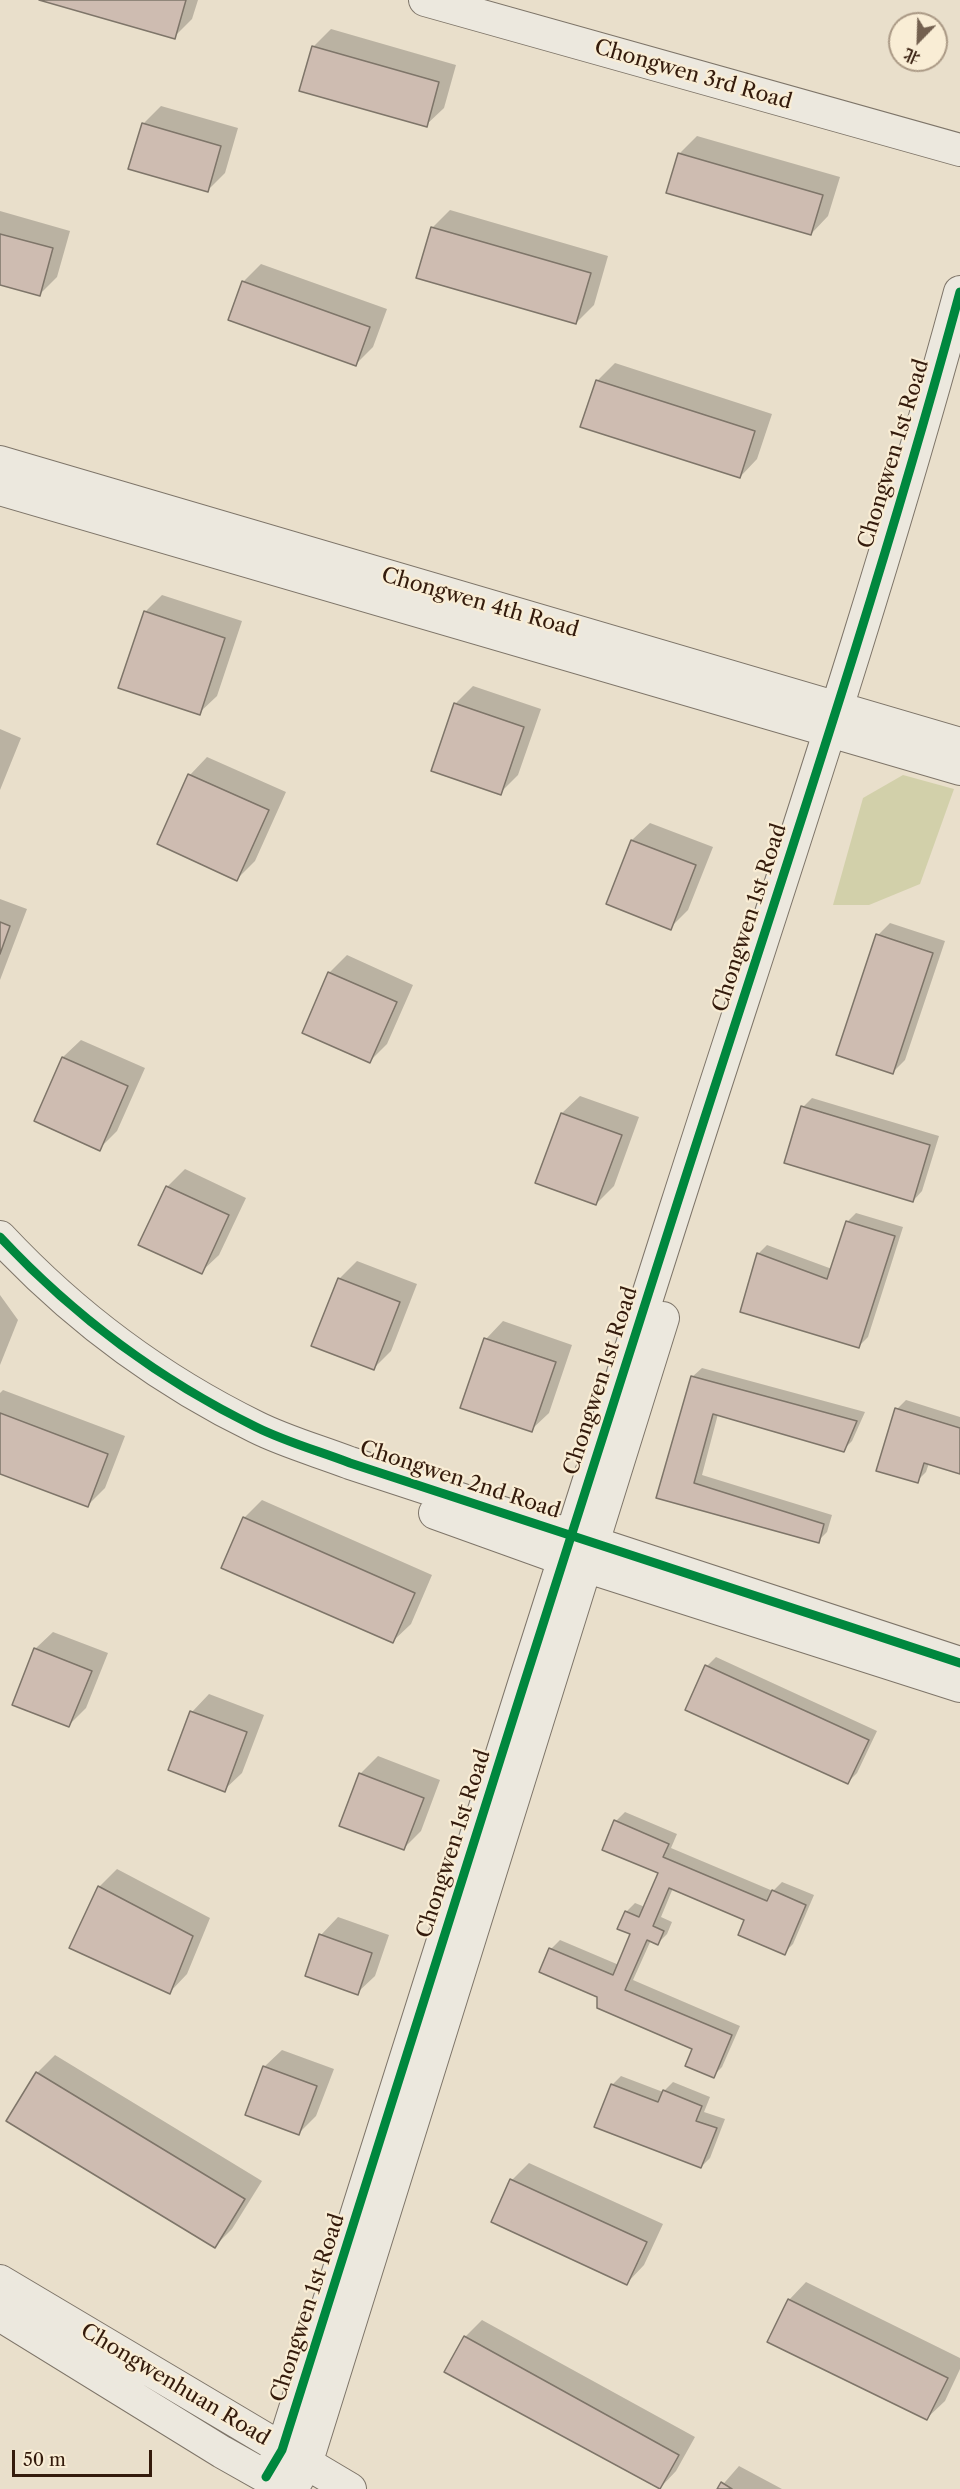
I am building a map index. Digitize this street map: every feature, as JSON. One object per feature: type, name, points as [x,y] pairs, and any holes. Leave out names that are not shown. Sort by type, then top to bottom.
[{"type":"street","name":"Chongwen 3rd Road","points":[[425,0],[960,150]]},
{"type":"street","name":"Chongwen 3rd Road","points":[[498,0],[960,128]]},
{"type":"street","name":"Chongwen 1st Road","points":[[841,721],[960,292]]},
{"type":"street","name":"Chongwen 1st Road","points":[[287,2474],[841,721],[960,360]]},
{"type":"street","name":"Chongwen 4th Road","points":[[0,462],[841,721],[960,769]]},
{"type":"street","name":"Chongwen 4th Road","points":[[0,489],[841,721],[960,744]]},
{"type":"street","name":"Chongwen 2nd Road","points":[[0,1237],[86,1318],[169,1379],[257,1428],[578,1551],[960,1686]]},
{"type":"street","name":"Chongwen 2nd Road","points":[[0,1268],[73,1337],[156,1392],[251,1444],[343,1480],[960,1663]]},
{"type":"street","name":"Chongwenhuan Road","points":[[0,2281],[287,2474]]},
{"type":"street","name":"Chongwenhuan Road","points":[[0,2315],[287,2474],[350,2489]]},
{"type":"shaded area","points":[[903,775],[954,789],[920,884],[869,905],[833,905],[863,798]]},
{"type":"building","points":[[39,0],[186,0],[175,39]]},
{"type":"building","points":[[312,46],[439,82],[427,127],[299,91]]},
{"type":"building","points":[[142,123],[221,146],[208,192],[128,169]]},
{"type":"building","points":[[678,153],[823,195],[811,235],[666,193]]},
{"type":"building","points":[[431,227],[591,273],[576,324],[416,278]]},
{"type":"building","points":[[0,234],[53,248],[40,296],[0,285]]},
{"type":"building","points":[[242,281],[370,327],[356,366],[228,320]]},
{"type":"building","points":[[596,380],[755,431],[740,478],[580,427]]},
{"type":"building","points":[[144,611],[225,638],[200,715],[118,688]]},
{"type":"building","points":[[454,703],[524,727],[501,795],[431,771]]},
{"type":"building","points":[[188,774],[269,810],[237,881],[157,844]]},
{"type":"building","points":[[631,840],[696,865],[671,930],[606,904]]},
{"type":"building","points":[[0,922],[10,926],[0,954]]},
{"type":"building","points":[[876,934],[933,953],[893,1074],[836,1055]]},
{"type":"building","points":[[328,972],[397,1002],[370,1063],[302,1033]]},
{"type":"building","points":[[62,1057],[128,1086],[100,1151],[34,1121]]},
{"type":"building","points":[[801,1106],[930,1145],[913,1202],[784,1163]]},
{"type":"building","points":[[561,1113],[622,1135],[596,1205],[535,1183]]},
{"type":"building","points":[[166,1186],[229,1215],[202,1274],[138,1245]]},
{"type":"building","points":[[846,1221],[895,1236],[859,1348],[740,1312],[757,1253],[827,1279]]},
{"type":"building","points":[[338,1278],[400,1302],[374,1370],[311,1346]]},
{"type":"building","points":[[484,1338],[556,1362],[532,1432],[460,1408]]},
{"type":"building","points":[[691,1376],[857,1421],[844,1452],[713,1414],[694,1483],[824,1524],[819,1543],[656,1498]]},
{"type":"building","points":[[895,1408],[960,1428],[960,1474],[924,1463],[918,1483],[876,1471]]},
{"type":"building","points":[[0,1413],[108,1454],[88,1507],[0,1474]]},
{"type":"building","points":[[243,1517],[415,1593],[393,1643],[221,1568]]},
{"type":"building","points":[[34,1648],[92,1671],[69,1727],[12,1705]]},
{"type":"building","points":[[705,1665],[869,1740],[848,1784],[685,1710]]},
{"type":"building","points":[[190,1711],[247,1732],[225,1792],[168,1770]]},
{"type":"building","points":[[359,1773],[424,1798],[404,1850],[339,1826]]},
{"type":"building","points":[[614,1820],[669,1844],[663,1857],[767,1901],[772,1890],[806,1905],[785,1955],[738,1935],[744,1920],[669,1888],[653,1926],[664,1931],[658,1945],[647,1940],[625,1990],[732,2035],[714,2078],[685,2066],[692,2049],[597,2008],[597,1997],[539,1972],[549,1948],[613,1975],[630,1934],[617,1929],[625,1911],[639,1917],[658,1873],[602,1850]]},
{"type":"building","points":[[98,1886],[193,1936],[170,1994],[69,1948]]},
{"type":"building","points":[[319,1934],[372,1953],[358,1995],[305,1976]]},
{"type":"building","points":[[263,2066],[317,2086],[299,2135],[245,2115]]},
{"type":"building","points":[[36,2072],[245,2199],[215,2248],[6,2121]]},
{"type":"building","points":[[611,2084],[658,2102],[663,2090],[702,2106],[696,2121],[717,2128],[701,2168],[594,2127]]},
{"type":"building","points":[[510,2179],[647,2242],[627,2285],[491,2222]]},
{"type":"building","points":[[788,2299],[948,2378],[927,2420],[767,2342]]},
{"type":"building","points":[[464,2336],[679,2455],[660,2489],[444,2372]]},
{"type":"building","points":[[721,2482],[732,2489],[717,2489]]},
{"type":"cycle path","points":[[266,2477],[282,2450],[677,1204],[824,750],[860,636],[960,292]]},
{"type":"cycle path","points":[[0,1237],[57,1293],[119,1344],[220,1409],[267,1432],[350,1463],[960,1663]]}]
